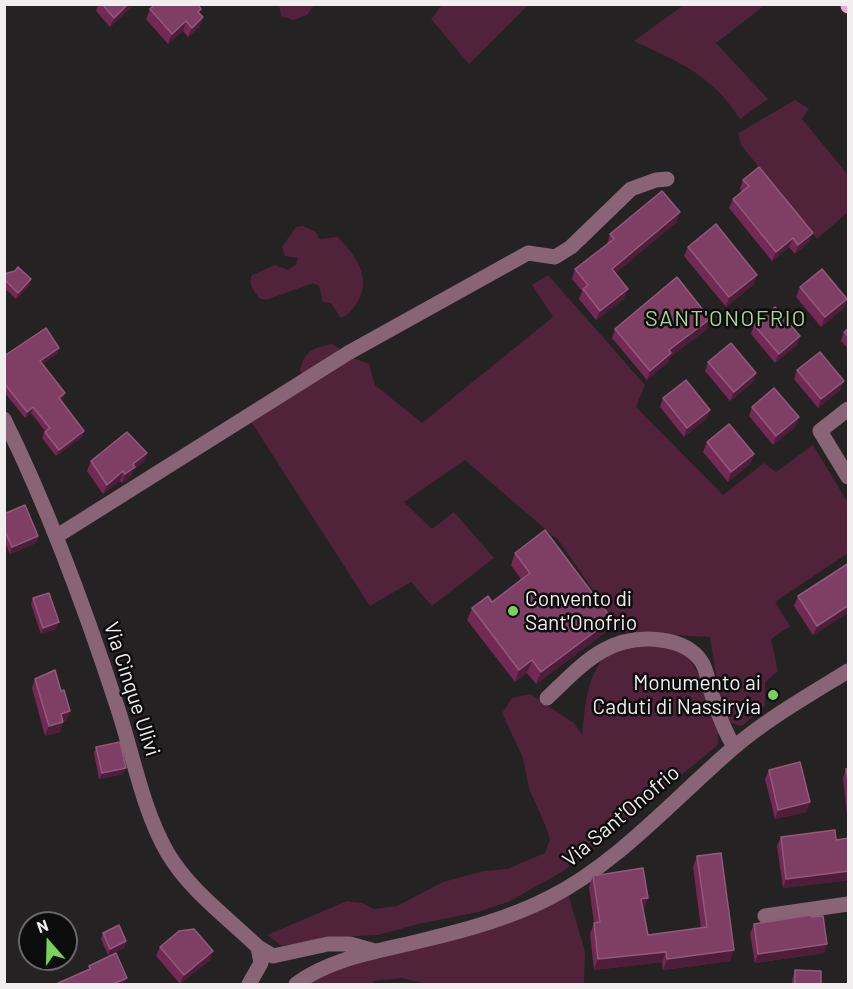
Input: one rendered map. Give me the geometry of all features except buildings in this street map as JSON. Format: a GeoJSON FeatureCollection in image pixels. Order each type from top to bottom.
{"type":"FeatureCollection","features":[{"type":"Feature","properties":{"kind":"street"},"geometry":{"type":"LineString","coordinates":[[57,536],[348,353],[528,253],[555,257],[571,247],[630,189],[656,180],[667,179]]}},
{"type":"Feature","properties":{"kind":"street"},"geometry":{"type":"LineString","coordinates":[[849,409],[820,431],[849,477]]}},
{"type":"Feature","properties":{"kind":"street","name":"Via Cinque Ulivi"},"geometry":{"type":"LineString","coordinates":[[4,419],[57,536],[118,707],[151,814],[166,851],[185,877],[258,946]]}},
{"type":"Feature","properties":{"kind":"street"},"geometry":{"type":"LineString","coordinates":[[547,698],[588,660],[608,646],[626,640],[672,642],[689,649],[702,662],[718,713],[734,747]]}},
{"type":"Feature","properties":{"kind":"street","name":"Via Sant'Onofrio"},"geometry":{"type":"LineString","coordinates":[[296,984],[333,965],[459,931],[549,898],[600,866],[734,747],[783,712],[849,671]]}},
{"type":"Feature","properties":{"kind":"street"},"geometry":{"type":"LineString","coordinates":[[765,916],[849,904]]}},
{"type":"Feature","properties":{"kind":"street"},"geometry":{"type":"LineString","coordinates":[[258,946],[273,956],[328,944],[350,944],[378,951]]}},
{"type":"Feature","properties":{"kind":"street"},"geometry":{"type":"LineString","coordinates":[[249,984],[261,963],[258,946]]}},
{"type":"Feature","properties":{"kind":"shaded area"},"geometry":{"type":"Polygon","coordinates":[[[279,4],[314,5],[307,15],[293,20],[281,16],[279,4]]]}},
{"type":"Feature","properties":{"kind":"shaded area"},"geometry":{"type":"Polygon","coordinates":[[[685,4],[765,5],[716,43],[768,99],[740,119],[717,90],[693,71],[634,41],[685,4]]]}},
{"type":"Feature","properties":{"kind":"shaded area"},"geometry":{"type":"Polygon","coordinates":[[[442,5],[528,5],[469,64],[431,19],[442,5]]]}},
{"type":"Feature","properties":{"kind":"shaded area"},"geometry":{"type":"Polygon","coordinates":[[[795,100],[809,109],[802,119],[848,175],[848,212],[817,239],[741,145],[738,133],[795,100]]]}},
{"type":"Feature","properties":{"kind":"shaded area"},"geometry":{"type":"Polygon","coordinates":[[[303,226],[316,232],[319,239],[338,237],[360,267],[362,292],[353,309],[341,318],[331,303],[323,302],[319,286],[313,283],[266,300],[259,298],[252,287],[252,275],[275,265],[288,270],[296,265],[298,258],[285,256],[282,247],[296,227],[303,226]]]}},
{"type":"Feature","properties":{"kind":"shaded area"},"geometry":{"type":"Polygon","coordinates":[[[548,275],[645,385],[636,407],[723,495],[764,463],[776,472],[813,445],[848,503],[848,553],[775,602],[790,626],[771,639],[778,671],[765,682],[765,706],[742,726],[731,723],[717,697],[719,693],[710,637],[622,632],[559,541],[465,460],[404,502],[432,529],[454,512],[494,558],[432,606],[411,582],[370,606],[250,420],[310,382],[300,371],[307,354],[320,347],[333,344],[350,357],[369,364],[375,385],[422,423],[553,317],[532,285],[548,275]]]}},
{"type":"Feature","properties":{"kind":"shaded area"},"geometry":{"type":"Polygon","coordinates":[[[645,638],[680,645],[695,668],[713,705],[718,745],[562,872],[508,902],[478,912],[378,935],[337,937],[282,946],[267,935],[347,901],[362,903],[374,909],[397,906],[443,882],[484,871],[507,869],[545,853],[550,840],[529,788],[523,758],[502,713],[512,698],[530,694],[574,723],[582,735],[589,688],[598,666],[614,650],[645,638]]]}},
{"type":"Feature","properties":{"kind":"shaded area"},"geometry":{"type":"Polygon","coordinates":[[[568,894],[585,951],[584,984],[427,984],[402,978],[373,981],[372,984],[306,984],[317,977],[568,894]]]}},
{"type":"Feature","properties":{"kind":"place","name":"Convento di Sant'Onofrio"},"geometry":{"type":"Point","coordinates":[513,611]}},
{"type":"Feature","properties":{"kind":"place","name":"Monumento ai Caduti di Nassiryia"},"geometry":{"type":"Point","coordinates":[773,695]}},
{"type":"Feature","properties":{"kind":"district","name":"SANT'ONOFRIO"},"geometry":{"type":"Point","coordinates":[726,319]}}]}
